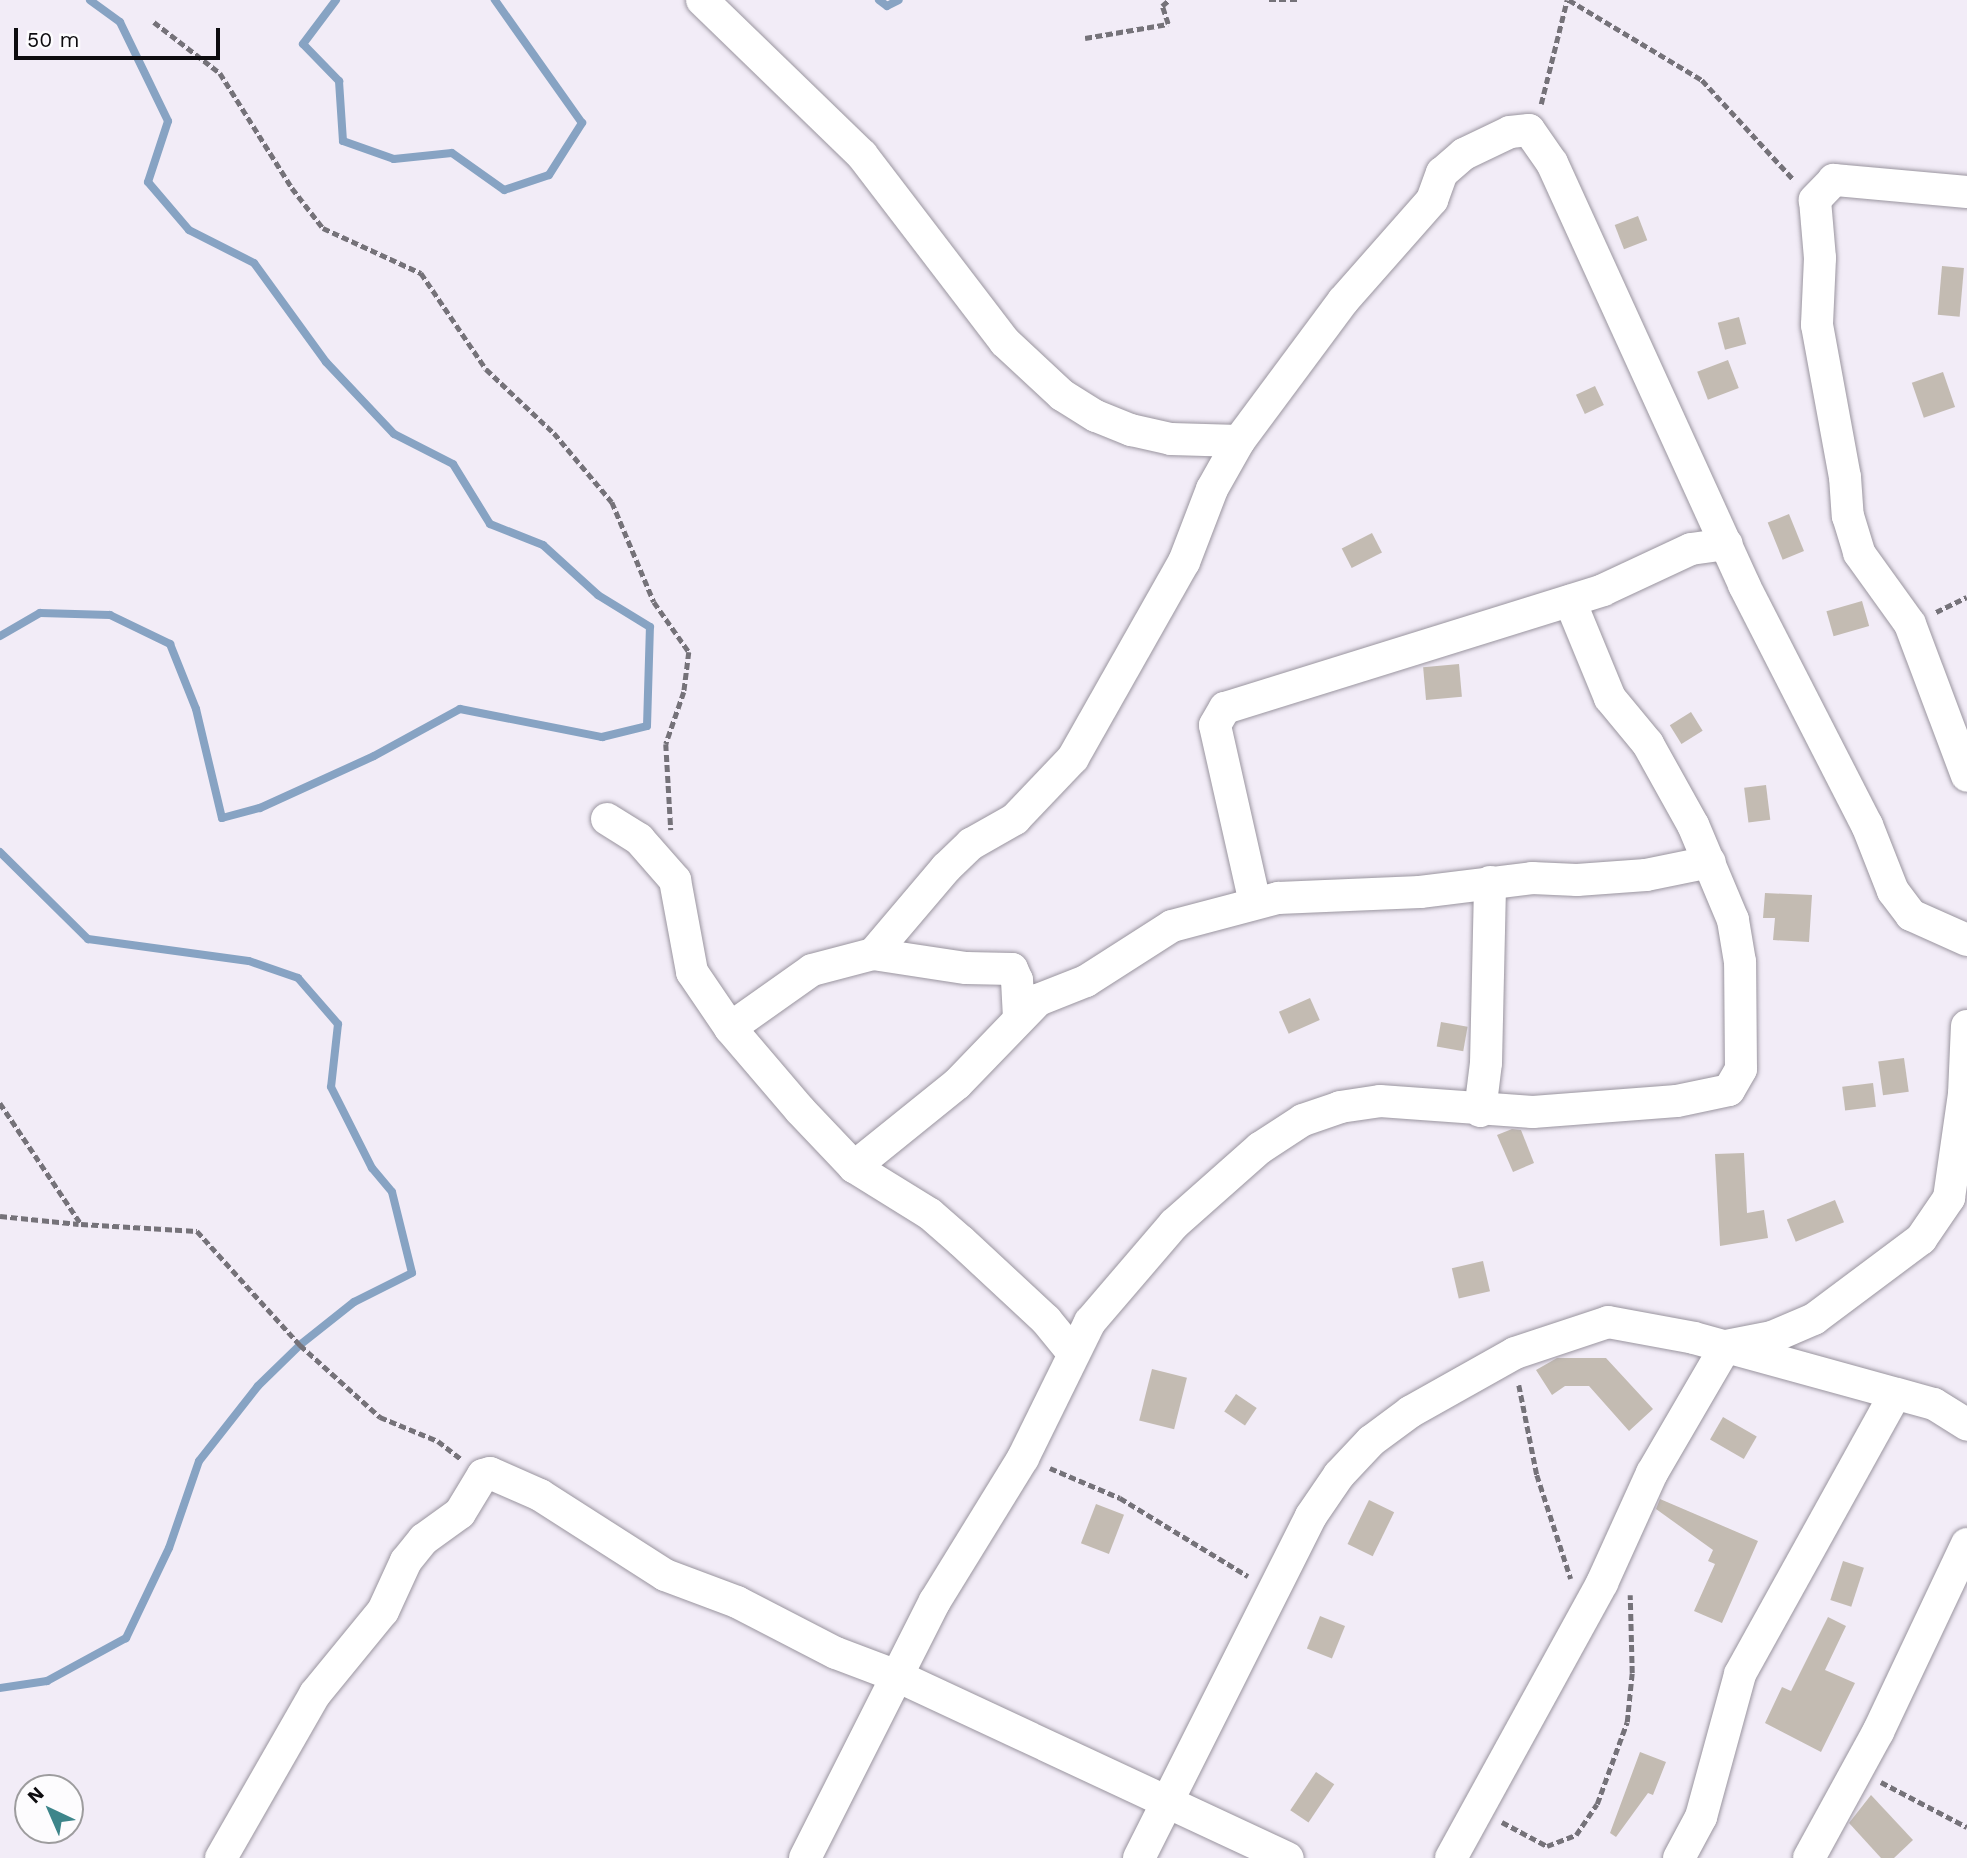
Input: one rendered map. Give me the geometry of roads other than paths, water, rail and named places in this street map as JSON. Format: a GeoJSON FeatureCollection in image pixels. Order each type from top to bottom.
{"type":"FeatureCollection","features":[{"type":"Feature","properties":{"kind":"street"},"geometry":{"type":"LineString","coordinates":[[702,0],[862,155],[996,332],[1062,395],[1096,416],[1131,430],[1171,439],[1239,441]]}},
{"type":"Feature","properties":{"kind":"street"},"geometry":{"type":"LineString","coordinates":[[873,954],[907,909],[954,860],[971,844],[1016,819],[1073,758],[1184,562],[1212,489],[1239,441],[1343,301],[1432,200],[1442,173],[1475,149],[1510,132],[1529,130],[1552,163],[1727,544],[1867,825],[1893,891],[1911,915],[1967,940]]}},
{"type":"Feature","properties":{"kind":"street"},"geometry":{"type":"LineString","coordinates":[[1967,192],[1834,180],[1815,200],[1820,258],[1817,325],[1845,477],[1848,516],[1859,553],[1910,624],[1967,776]]}},
{"type":"Feature","properties":{"kind":"street"},"geometry":{"type":"LineString","coordinates":[[1255,903],[1215,725],[1225,708],[1570,601],[1690,549],[1727,544]]}},
{"type":"Feature","properties":{"kind":"street"},"geometry":{"type":"LineString","coordinates":[[805,1858],[935,1601],[1023,1458],[1073,1353],[1117,1287],[1174,1224],[1260,1148],[1303,1120],[1340,1107],[1380,1101],[1480,1111],[1533,1112],[1677,1101],[1729,1090],[1741,1069],[1740,962],[1733,920],[1710,862],[1648,744],[1610,698],[1570,601]]}},
{"type":"Feature","properties":{"kind":"street"},"geometry":{"type":"LineString","coordinates":[[607,819],[639,839],[675,880],[692,972],[730,1028],[854,1167],[930,1214],[1046,1320],[1073,1353]]}},
{"type":"Feature","properties":{"kind":"street"},"geometry":{"type":"LineString","coordinates":[[854,1167],[957,1084],[1038,1000],[1086,981],[1172,926],[1278,898],[1420,892],[1490,882],[1646,874],[1710,862]]}},
{"type":"Feature","properties":{"kind":"street"},"geometry":{"type":"LineString","coordinates":[[1480,1111],[1486,1063],[1490,882]]}},
{"type":"Feature","properties":{"kind":"street"},"geometry":{"type":"LineString","coordinates":[[730,1028],[813,970],[873,954],[966,968],[1012,969],[1017,980],[1019,1017]]}},
{"type":"Feature","properties":{"kind":"street"},"geometry":{"type":"LineString","coordinates":[[1451,1858],[1583,1615],[1652,1473],[1726,1346],[1772,1337],[1825,1311],[1921,1240],[1958,1198],[1967,1026]]}},
{"type":"Feature","properties":{"kind":"street"},"geometry":{"type":"LineString","coordinates":[[1139,1858],[1169,1804],[1311,1516],[1371,1441],[1410,1412],[1515,1353],[1608,1322],[1726,1346],[1934,1404],[1967,1425]]}},
{"type":"Feature","properties":{"kind":"street"},"geometry":{"type":"LineString","coordinates":[[1679,1858],[1701,1817],[1740,1674],[1895,1394]]}},
{"type":"Feature","properties":{"kind":"street"},"geometry":{"type":"LineString","coordinates":[[221,1858],[315,1694],[383,1611],[406,1560],[424,1539],[460,1513],[483,1475],[490,1473],[540,1495],[666,1575],[897,1676],[1289,1858]]}},
{"type":"Feature","properties":{"kind":"street"},"geometry":{"type":"LineString","coordinates":[[1809,1858],[1858,1770],[1967,1544]]}},
{"type":"Feature","properties":{"kind":"waterway"},"geometry":{"type":"LineString","coordinates":[[0,636],[40,613],[110,615],[170,644],[196,709],[222,818],[260,808],[374,756],[460,709],[602,737],[647,726],[650,627],[598,595],[543,545],[490,524],[453,464],[394,434],[326,362],[254,263],[189,230],[148,182],[168,121],[120,22],[90,0]]}},
{"type":"Feature","properties":{"kind":"waterway"},"geometry":{"type":"LineString","coordinates":[[336,0],[303,44],[339,81],[343,141],[394,159],[452,153],[504,190],[549,175],[582,123],[495,0]]}},
{"type":"Feature","properties":{"kind":"waterway"},"geometry":{"type":"LineString","coordinates":[[879,0],[887,6],[899,0]]}},
{"type":"Feature","properties":{"kind":"waterway"},"geometry":{"type":"LineString","coordinates":[[0,852],[88,939],[249,961],[298,978],[338,1024],[331,1087],[372,1168],[392,1192],[412,1273],[354,1302],[300,1345],[258,1386],[199,1461],[169,1548],[126,1638],[47,1681],[0,1688]]}}]}
